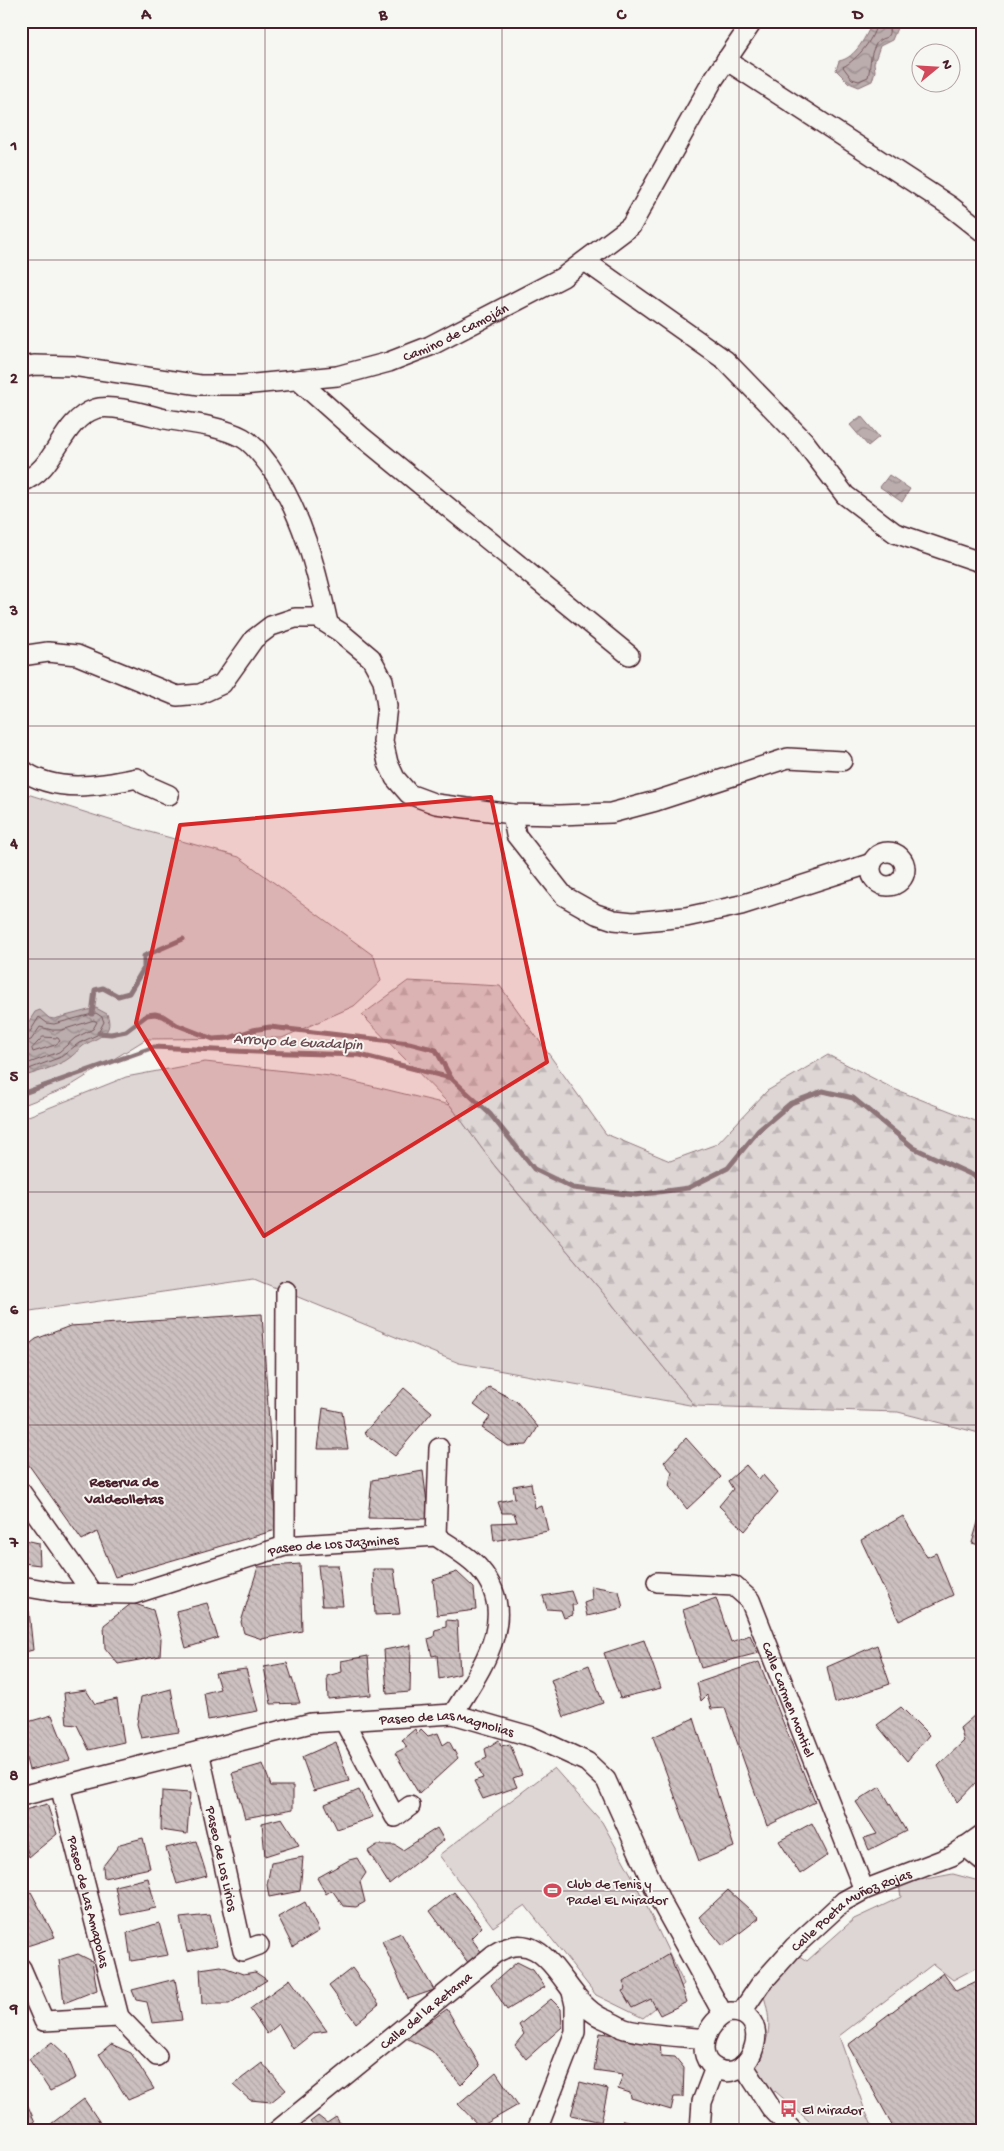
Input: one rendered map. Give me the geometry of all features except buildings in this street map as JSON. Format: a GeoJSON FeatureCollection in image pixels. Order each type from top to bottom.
{"type":"FeatureCollection","features":[{"type":"Feature","properties":{"kind":"street","name":"Camino de Camoján"},"geometry":{"type":"LineString","coordinates":[[21,368],[34,365],[73,366],[200,385],[242,385],[337,376],[389,362],[430,346],[563,277],[632,226],[726,60],[753,21]]}},
{"type":"Feature","properties":{"kind":"street"},"geometry":{"type":"LineString","coordinates":[[726,60],[950,206],[983,232]]}},
{"type":"Feature","properties":{"kind":"street"},"geometry":{"type":"LineString","coordinates":[[585,261],[725,360],[804,440],[845,495],[895,533],[983,563]]}},
{"type":"Feature","properties":{"kind":"street"},"geometry":{"type":"LineString","coordinates":[[298,380],[360,436],[629,655]]}},
{"type":"Feature","properties":{"kind":"street"},"geometry":{"type":"LineString","coordinates":[[21,482],[36,476],[55,454],[66,432],[82,416],[96,408],[112,408],[206,427],[242,438],[252,444],[285,488],[303,531],[317,574],[328,623]]}},
{"type":"Feature","properties":{"kind":"street"},"geometry":{"type":"LineString","coordinates":[[21,656],[48,652],[77,655],[176,696],[200,694],[222,684],[254,639],[271,626],[295,618],[318,618],[328,623],[371,658],[383,680],[387,706],[383,741],[388,763],[395,778],[409,794],[436,804],[512,814],[611,813],[666,798],[788,758],[842,761]]}},
{"type":"Feature","properties":{"kind":"street"},"geometry":{"type":"LineString","coordinates":[[21,769],[46,782],[67,785],[106,784],[137,778],[144,784],[169,795]]}},
{"type":"Feature","properties":{"kind":"street"},"geometry":{"type":"LineString","coordinates":[[512,814],[516,835],[564,896],[596,914],[614,920],[633,922],[686,917],[741,905],[872,863]]}},
{"type":"Feature","properties":{"kind":"street"},"geometry":{"type":"LineString","coordinates":[[284,1546],[286,1291]]}},
{"type":"Feature","properties":{"kind":"street"},"geometry":{"type":"LineString","coordinates":[[439,1448],[436,1536],[479,1568],[496,1596],[497,1624],[488,1657],[453,1714]]}},
{"type":"Feature","properties":{"kind":"street"},"geometry":{"type":"LineString","coordinates":[[21,1492],[93,1594]]}},
{"type":"Feature","properties":{"kind":"street","name":"Paseo de Los Jazmines"},"geometry":{"type":"LineString","coordinates":[[21,1586],[62,1593],[134,1594],[284,1546],[436,1536]]}},
{"type":"Feature","properties":{"kind":"street","name":"Calle Carmen Montiel"},"geometry":{"type":"LineString","coordinates":[[657,1582],[734,1586],[750,1600],[864,1890]]}},
{"type":"Feature","properties":{"kind":"street","name":"Paseo de Las Magnolias"},"geometry":{"type":"LineString","coordinates":[[21,1796],[311,1723],[453,1714],[533,1737],[588,1762],[606,1780],[661,1902],[732,2013]]}},
{"type":"Feature","properties":{"kind":"street"},"geometry":{"type":"LineString","coordinates":[[344,1721],[395,1817],[410,1806]]}},
{"type":"Feature","properties":{"kind":"street","name":"Paseo de Los Lirios"},"geometry":{"type":"LineString","coordinates":[[199,1751],[243,1950],[259,1946]]}},
{"type":"Feature","properties":{"kind":"street","name":"Paseo de Las Amapolas"},"geometry":{"type":"LineString","coordinates":[[60,1786],[119,2017]]}},
{"type":"Feature","properties":{"kind":"street","name":"Calle Poeta Muñoz Rojas"},"geometry":{"type":"LineString","coordinates":[[732,2013],[794,1947],[844,1901],[864,1890],[952,1856],[983,1834]]}},
{"type":"Feature","properties":{"kind":"street"},"geometry":{"type":"LineString","coordinates":[[966,1846],[983,1860]]}},
{"type":"Feature","properties":{"kind":"street","name":"Calle del la Retama"},"geometry":{"type":"LineString","coordinates":[[278,2130],[494,1954],[504,1948],[526,1945],[542,1953],[572,1992],[600,2018],[618,2024],[622,2028]]}},
{"type":"Feature","properties":{"kind":"street"},"geometry":{"type":"LineString","coordinates":[[21,1968],[44,2021],[119,2017],[157,2056]]}},
{"type":"Feature","properties":{"kind":"street"},"geometry":{"type":"LineString","coordinates":[[537,2130],[575,2032],[575,2005],[572,1992]]}},
{"type":"Feature","properties":{"kind":"street"},"geometry":{"type":"LineString","coordinates":[[732,2013],[753,2025],[756,2040],[752,2054],[743,2065],[726,2071],[715,2068],[706,2054],[705,2038],[711,2024],[732,2013]]}},
{"type":"Feature","properties":{"kind":"street"},"geometry":{"type":"LineString","coordinates":[[575,2032],[593,2028],[617,2031],[622,2028],[705,2038]]}},
{"type":"Feature","properties":{"kind":"street"},"geometry":{"type":"LineString","coordinates":[[743,2065],[771,2108],[792,2130]]}},
{"type":"Feature","properties":{"kind":"street"},"geometry":{"type":"LineString","coordinates":[[700,2130],[702,2102],[715,2068]]}},
{"type":"Feature","properties":{"kind":"highlighted area"},"geometry":{"type":"Polygon","coordinates":[[[491,797],[547,1062],[264,1236],[136,1023],[180,825],[491,797]]]}},
{"type":"Feature","properties":{"kind":"green space"},"geometry":{"type":"Polygon","coordinates":[[[21,792],[135,828],[239,857],[374,956],[381,981],[354,1006],[282,1038],[146,1039],[67,1088],[21,1106],[21,792]]]}},
{"type":"Feature","properties":{"kind":"green space"},"geometry":{"type":"Polygon","coordinates":[[[408,981],[500,986],[606,1134],[670,1161],[717,1144],[767,1091],[828,1055],[894,1089],[983,1124],[983,1434],[898,1412],[695,1406],[599,1288],[494,1165],[450,1105],[362,1015],[408,981]]]}},
{"type":"Feature","properties":{"kind":"green space"},"geometry":{"type":"Polygon","coordinates":[[[205,1062],[330,1076],[450,1105],[497,1169],[599,1288],[695,1406],[459,1363],[254,1279],[30,1311],[21,1316],[21,1119],[126,1077],[205,1062]]]}},
{"type":"Feature","properties":{"kind":"green space","name":"Club de Tenis y Padel EL Mirador"},"geometry":{"type":"Polygon","coordinates":[[[554,1768],[602,1822],[633,1878],[684,1984],[643,2018],[596,1995],[525,1905],[493,1927],[439,1855],[554,1768]]]}},
{"type":"Feature","properties":{"kind":"green space"},"geometry":{"type":"Polygon","coordinates":[[[953,1874],[979,1881],[983,1887],[983,1964],[953,1980],[933,1964],[839,2036],[864,2108],[874,2130],[819,2130],[775,2091],[769,2099],[753,2064],[764,2047],[767,2038],[769,2022],[763,1993],[796,1954],[807,1961],[854,1919],[901,1897],[899,1884],[953,1874]]]}},
{"type":"Feature","properties":{"kind":"water"},"geometry":{"type":"Polygon","coordinates":[[[873,21],[893,21],[897,28],[892,40],[880,46],[874,63],[875,71],[872,81],[859,87],[849,83],[836,70],[839,61],[850,56],[860,46],[873,21]]]}},
{"type":"Feature","properties":{"kind":"water"},"geometry":{"type":"Polygon","coordinates":[[[861,416],[879,437],[868,446],[850,425],[861,416]]]}},
{"type":"Feature","properties":{"kind":"water"},"geometry":{"type":"Polygon","coordinates":[[[889,475],[910,489],[902,502],[880,487],[889,475]]]}},
{"type":"Feature","properties":{"kind":"water"},"geometry":{"type":"Polygon","coordinates":[[[96,1008],[107,1014],[109,1021],[103,1035],[83,1046],[65,1061],[21,1077],[21,1034],[35,1012],[40,1010],[49,1018],[54,1019],[96,1008]]]}},
{"type":"Feature","properties":{"kind":"waterway"},"geometry":{"type":"LineString","coordinates":[[92,1014],[95,990],[103,988],[118,996],[129,993],[144,968],[144,956],[183,939]]}},
{"type":"Feature","properties":{"kind":"waterway"},"geometry":{"type":"LineString","coordinates":[[99,1033],[111,1034],[126,1031],[147,1015],[155,1014],[213,1039],[229,1038],[253,1030],[270,1027],[409,1043],[436,1050],[451,1078]]}},
{"type":"Feature","properties":{"kind":"waterway","name":"Arroyo de Guadalpin"},"geometry":{"type":"LineString","coordinates":[[21,1094],[154,1047],[360,1055],[451,1078],[490,1114],[534,1169],[573,1188],[636,1195],[688,1188],[728,1168],[758,1131],[791,1103],[823,1091],[853,1098],[914,1148],[983,1180]]}},
{"type":"Feature","properties":{"kind":"place","name":"Club de Tenis y Padel EL Mirador"},"geometry":{"type":"Point","coordinates":[553,1891]}},
{"type":"Feature","properties":{"kind":"place","name":"El Mirador"},"geometry":{"type":"Point","coordinates":[788,2109]}},
{"type":"Feature","properties":{"kind":"district","name":"Reserva de Valdeolletas"},"geometry":{"type":"Point","coordinates":[124,1490]}}]}
